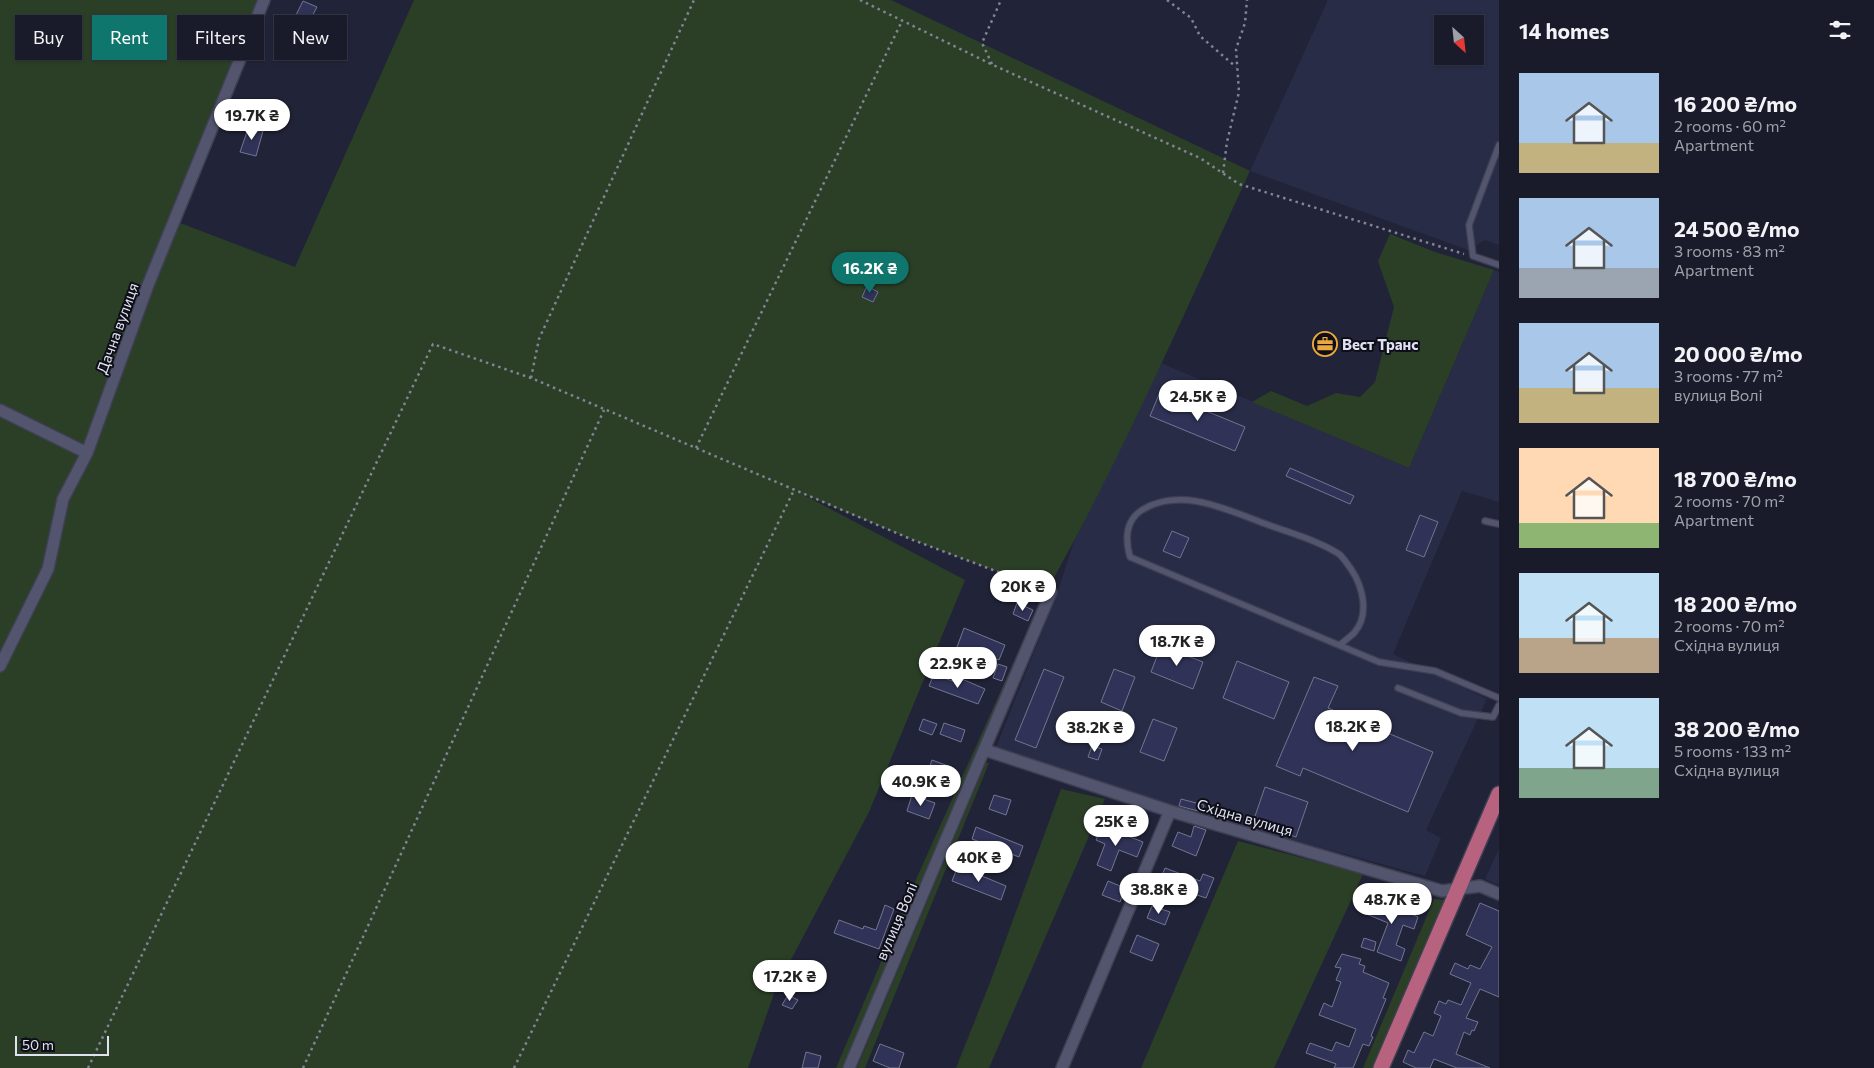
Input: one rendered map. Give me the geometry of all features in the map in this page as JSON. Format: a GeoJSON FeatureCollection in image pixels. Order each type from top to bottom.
{"type":"FeatureCollection","features":[{"type":"Feature","properties":{"kind":"main road"},"geometry":{"type":"LineString","coordinates":[[1381,1068],[1499,794]]}},
{"type":"Feature","properties":{"kind":"street","name":"Дачна вулиця"},"geometry":{"type":"LineString","coordinates":[[0,666],[48,569],[63,499],[87,453],[148,285],[264,0]]}},
{"type":"Feature","properties":{"kind":"street"},"geometry":{"type":"LineString","coordinates":[[0,410],[87,453]]}},
{"type":"Feature","properties":{"kind":"street","name":"вулиця Волі"},"geometry":{"type":"LineString","coordinates":[[849,1068],[1052,592]]}},
{"type":"Feature","properties":{"kind":"street","name":"Східна вулиця"},"geometry":{"type":"LineString","coordinates":[[985,750],[1170,810],[1442,891],[1458,887],[1480,886],[1499,894]]}},
{"type":"Feature","properties":{"kind":"street"},"geometry":{"type":"LineString","coordinates":[[1062,1068],[1170,810]]}},
{"type":"Feature","properties":{"kind":"lane"},"geometry":{"type":"LineString","coordinates":[[1499,145],[1469,225],[1473,256],[1499,266]]}},
{"type":"Feature","properties":{"kind":"lane"},"geometry":{"type":"LineString","coordinates":[[1340,645],[1355,632],[1364,613],[1362,593],[1355,575],[1342,556],[1320,543],[1210,504],[1183,499],[1155,502],[1137,514],[1127,527],[1127,546],[1130,557],[1379,662],[1435,671],[1499,698]]}},
{"type":"Feature","properties":{"kind":"lane"},"geometry":{"type":"LineString","coordinates":[[1485,521],[1499,524]]}},
{"type":"Feature","properties":{"kind":"lane"},"geometry":{"type":"LineString","coordinates":[[1398,688],[1461,713],[1494,717],[1499,705]]}},
{"type":"Feature","properties":{"kind":"path"},"geometry":{"type":"LineString","coordinates":[[531,378],[539,339],[694,0]]}},
{"type":"Feature","properties":{"kind":"path"},"geometry":{"type":"LineString","coordinates":[[860,0],[993,66],[1200,158],[1239,184],[1473,256]]}},
{"type":"Feature","properties":{"kind":"path"},"geometry":{"type":"LineString","coordinates":[[993,66],[982,43],[1001,0]]}},
{"type":"Feature","properties":{"kind":"path"},"geometry":{"type":"LineString","coordinates":[[1167,0],[1191,18],[1200,36],[1236,67]]}},
{"type":"Feature","properties":{"kind":"path"},"geometry":{"type":"LineString","coordinates":[[1223,173],[1227,142],[1239,92],[1236,49],[1244,22],[1247,0]]}},
{"type":"Feature","properties":{"kind":"path"},"geometry":{"type":"LineString","coordinates":[[696,448],[902,21]]}},
{"type":"Feature","properties":{"kind":"path"},"geometry":{"type":"LineString","coordinates":[[88,1068],[433,344],[531,378],[913,540],[1052,592]]}},
{"type":"Feature","properties":{"kind":"path"},"geometry":{"type":"LineString","coordinates":[[303,1068],[604,410]]}},
{"type":"Feature","properties":{"kind":"path"},"geometry":{"type":"LineString","coordinates":[[514,1068],[794,490]]}},
{"type":"Feature","properties":{"kind":"shaded area"},"geometry":{"type":"Polygon","coordinates":[[[1328,0],[1499,0],[1499,245],[1485,240],[1468,250],[1250,171],[1328,0]]]}},
{"type":"Feature","properties":{"kind":"shaded area"},"geometry":{"type":"Polygon","coordinates":[[[1494,270],[1499,272],[1499,502],[1462,491],[1393,654],[1487,699],[1426,830],[1441,838],[1425,876],[1184,810],[995,750],[1057,594],[1074,541],[1161,363],[1409,468],[1494,270]]]}},
{"type":"Feature","properties":{"kind":"shaded area"},"geometry":{"type":"Polygon","coordinates":[[[1499,849],[1499,885],[1485,879],[1499,849]]]}},
{"type":"Feature","properties":{"kind":"green space"},"geometry":{"type":"Polygon","coordinates":[[[0,0],[264,0],[258,15],[177,15],[177,60],[240,60],[175,221],[295,267],[414,0],[891,0],[1250,171],[1102,487],[1047,590],[913,540],[802,494],[965,580],[869,812],[776,988],[748,1068],[0,1068],[0,0]]]}},
{"type":"Feature","properties":{"kind":"green space"},"geometry":{"type":"Polygon","coordinates":[[[1390,234],[1435,252],[1494,270],[1409,468],[1252,402],[1271,391],[1307,406],[1336,393],[1360,397],[1375,382],[1394,307],[1378,261],[1390,234]]]}},
{"type":"Feature","properties":{"kind":"green space"},"geometry":{"type":"Polygon","coordinates":[[[1038,608],[1040,610],[845,1068],[836,1068],[918,875],[1038,608]]]}},
{"type":"Feature","properties":{"kind":"green space"},"geometry":{"type":"Polygon","coordinates":[[[986,763],[989,763],[865,1068],[857,1068],[986,763]]]}},
{"type":"Feature","properties":{"kind":"green space"},"geometry":{"type":"Polygon","coordinates":[[[1061,789],[1105,799],[989,1068],[956,1068],[991,980],[1061,789]]]}},
{"type":"Feature","properties":{"kind":"green space"},"geometry":{"type":"Polygon","coordinates":[[[1238,841],[1363,874],[1274,1068],[1141,1068],[1238,841]]]}},
{"type":"Feature","properties":{"kind":"green space"},"geometry":{"type":"Polygon","coordinates":[[[1434,899],[1446,900],[1374,1068],[1363,1068],[1434,899]]]}},
{"type":"Feature","properties":{"kind":"building"},"geometry":{"type":"Polygon","coordinates":[[[303,1],[317,7],[313,15],[296,15],[303,1]]]}},
{"type":"Feature","properties":{"kind":"building"},"geometry":{"type":"Polygon","coordinates":[[[249,126],[263,131],[256,156],[240,152],[249,126]]]}},
{"type":"Feature","properties":{"kind":"building"},"geometry":{"type":"Polygon","coordinates":[[[867,286],[878,292],[873,302],[862,297],[867,286]]]}},
{"type":"Feature","properties":{"kind":"building"},"geometry":{"type":"Polygon","coordinates":[[[1160,392],[1245,427],[1235,451],[1150,416],[1160,392]]]}},
{"type":"Feature","properties":{"kind":"building"},"geometry":{"type":"Polygon","coordinates":[[[1290,468],[1354,496],[1350,504],[1286,476],[1290,468]]]}},
{"type":"Feature","properties":{"kind":"building"},"geometry":{"type":"Polygon","coordinates":[[[1420,515],[1438,522],[1424,557],[1406,550],[1420,515]]]}},
{"type":"Feature","properties":{"kind":"building"},"geometry":{"type":"Polygon","coordinates":[[[1172,531],[1189,538],[1180,558],[1163,551],[1172,531]]]}},
{"type":"Feature","properties":{"kind":"building"},"geometry":{"type":"Polygon","coordinates":[[[1017,603],[1033,610],[1028,621],[1013,614],[1017,603]]]}},
{"type":"Feature","properties":{"kind":"building"},"geometry":{"type":"Polygon","coordinates":[[[964,628],[1005,645],[999,660],[957,647],[964,628]]]}},
{"type":"Feature","properties":{"kind":"building"},"geometry":{"type":"Polygon","coordinates":[[[1161,646],[1203,662],[1193,689],[1151,672],[1161,646]]]}},
{"type":"Feature","properties":{"kind":"building"},"geometry":{"type":"Polygon","coordinates":[[[1237,661],[1289,682],[1274,719],[1223,698],[1237,661]]]}},
{"type":"Feature","properties":{"kind":"building"},"geometry":{"type":"Polygon","coordinates":[[[998,664],[1007,667],[1002,681],[993,678],[998,664]]]}},
{"type":"Feature","properties":{"kind":"building"},"geometry":{"type":"Polygon","coordinates":[[[1044,669],[1064,677],[1036,748],[1015,740],[1044,669]]]}},
{"type":"Feature","properties":{"kind":"building"},"geometry":{"type":"Polygon","coordinates":[[[1114,669],[1135,677],[1122,711],[1101,702],[1114,669]]]}},
{"type":"Feature","properties":{"kind":"building"},"geometry":{"type":"Polygon","coordinates":[[[934,674],[960,684],[962,679],[985,689],[978,704],[929,686],[934,674]]]}},
{"type":"Feature","properties":{"kind":"building"},"geometry":{"type":"Polygon","coordinates":[[[1314,677],[1338,686],[1328,708],[1433,752],[1408,812],[1303,768],[1300,776],[1276,766],[1314,677]]]}},
{"type":"Feature","properties":{"kind":"building"},"geometry":{"type":"Polygon","coordinates":[[[923,719],[937,724],[932,735],[919,730],[923,719]]]}},
{"type":"Feature","properties":{"kind":"building"},"geometry":{"type":"Polygon","coordinates":[[[1153,719],[1177,728],[1164,761],[1140,752],[1153,719]]]}},
{"type":"Feature","properties":{"kind":"building"},"geometry":{"type":"Polygon","coordinates":[[[944,723],[965,730],[961,742],[940,734],[944,723]]]}},
{"type":"Feature","properties":{"kind":"building"},"geometry":{"type":"Polygon","coordinates":[[[1092,746],[1102,749],[1098,760],[1088,757],[1092,746]]]}},
{"type":"Feature","properties":{"kind":"building"},"geometry":{"type":"Polygon","coordinates":[[[932,760],[951,767],[946,781],[927,774],[932,760]]]}},
{"type":"Feature","properties":{"kind":"building"},"geometry":{"type":"Polygon","coordinates":[[[1265,787],[1308,802],[1296,837],[1253,822],[1265,787]]]}},
{"type":"Feature","properties":{"kind":"building"},"geometry":{"type":"Polygon","coordinates":[[[912,795],[935,803],[929,819],[907,811],[912,795]]]}},
{"type":"Feature","properties":{"kind":"building"},"geometry":{"type":"Polygon","coordinates":[[[994,795],[1011,800],[1006,815],[989,809],[994,795]]]}},
{"type":"Feature","properties":{"kind":"building"},"geometry":{"type":"Polygon","coordinates":[[[1181,799],[1204,805],[1202,812],[1179,806],[1181,799]]]}},
{"type":"Feature","properties":{"kind":"building"},"geometry":{"type":"Polygon","coordinates":[[[1102,826],[1143,842],[1137,857],[1119,850],[1111,871],[1097,865],[1105,844],[1096,840],[1102,826]]]}},
{"type":"Feature","properties":{"kind":"building"},"geometry":{"type":"Polygon","coordinates":[[[1194,826],[1206,830],[1196,856],[1172,846],[1178,832],[1191,837],[1194,826]]]}},
{"type":"Feature","properties":{"kind":"building"},"geometry":{"type":"Polygon","coordinates":[[[976,827],[1023,846],[1019,857],[972,839],[976,827]]]}},
{"type":"Feature","properties":{"kind":"building"},"geometry":{"type":"Polygon","coordinates":[[[958,866],[1006,886],[1001,900],[952,881],[958,866]]]}},
{"type":"Feature","properties":{"kind":"building"},"geometry":{"type":"Polygon","coordinates":[[[1165,868],[1200,881],[1203,874],[1214,878],[1206,898],[1159,882],[1165,868]]]}},
{"type":"Feature","properties":{"kind":"building"},"geometry":{"type":"Polygon","coordinates":[[[1108,881],[1125,888],[1120,902],[1102,895],[1108,881]]]}},
{"type":"Feature","properties":{"kind":"building"},"geometry":{"type":"Polygon","coordinates":[[[1387,894],[1399,897],[1397,904],[1410,910],[1409,913],[1418,917],[1414,929],[1403,925],[1396,945],[1405,949],[1401,961],[1377,952],[1388,923],[1364,913],[1367,903],[1382,909],[1387,894]]]}},
{"type":"Feature","properties":{"kind":"building"},"geometry":{"type":"Polygon","coordinates":[[[1480,903],[1499,911],[1499,997],[1480,989],[1466,1018],[1478,1022],[1470,1035],[1464,1032],[1456,1054],[1490,1068],[1457,1068],[1434,1059],[1430,1068],[1416,1068],[1403,1062],[1408,1050],[1414,1053],[1424,1032],[1433,1036],[1441,1016],[1434,1013],[1439,1001],[1446,1004],[1448,1000],[1461,1005],[1471,983],[1450,974],[1455,963],[1468,969],[1470,965],[1480,969],[1492,947],[1466,935],[1480,903]]]}},
{"type":"Feature","properties":{"kind":"building"},"geometry":{"type":"Polygon","coordinates":[[[885,905],[894,909],[879,949],[834,933],[839,920],[863,929],[864,926],[876,930],[885,905]]]}},
{"type":"Feature","properties":{"kind":"building"},"geometry":{"type":"Polygon","coordinates":[[[1152,906],[1170,912],[1165,925],[1147,918],[1152,906]]]}},
{"type":"Feature","properties":{"kind":"building"},"geometry":{"type":"Polygon","coordinates":[[[1137,935],[1159,944],[1152,961],[1130,952],[1137,935]]]}},
{"type":"Feature","properties":{"kind":"building"},"geometry":{"type":"Polygon","coordinates":[[[1364,938],[1376,942],[1374,951],[1361,947],[1364,938]]]}},
{"type":"Feature","properties":{"kind":"building"},"geometry":{"type":"Polygon","coordinates":[[[1342,954],[1361,959],[1359,964],[1365,966],[1363,972],[1389,983],[1383,998],[1386,999],[1371,1036],[1373,1037],[1369,1046],[1363,1044],[1353,1068],[1334,1068],[1336,1064],[1306,1053],[1310,1043],[1332,1051],[1336,1042],[1349,1047],[1356,1029],[1319,1015],[1324,1003],[1332,1007],[1341,982],[1336,980],[1341,968],[1335,967],[1342,954]]]}},
{"type":"Feature","properties":{"kind":"building"},"geometry":{"type":"Polygon","coordinates":[[[788,995],[798,1000],[792,1009],[782,1005],[788,995]]]}},
{"type":"Feature","properties":{"kind":"building"},"geometry":{"type":"Polygon","coordinates":[[[880,1044],[904,1053],[899,1068],[890,1068],[873,1061],[880,1044]]]}},
{"type":"Feature","properties":{"kind":"building"},"geometry":{"type":"Polygon","coordinates":[[[806,1052],[821,1056],[818,1068],[802,1068],[806,1052]]]}},
{"type":"Feature","properties":{"kind":"place","name":"Вест Транс"},"geometry":{"type":"Point","coordinates":[1325,344]}}]}
